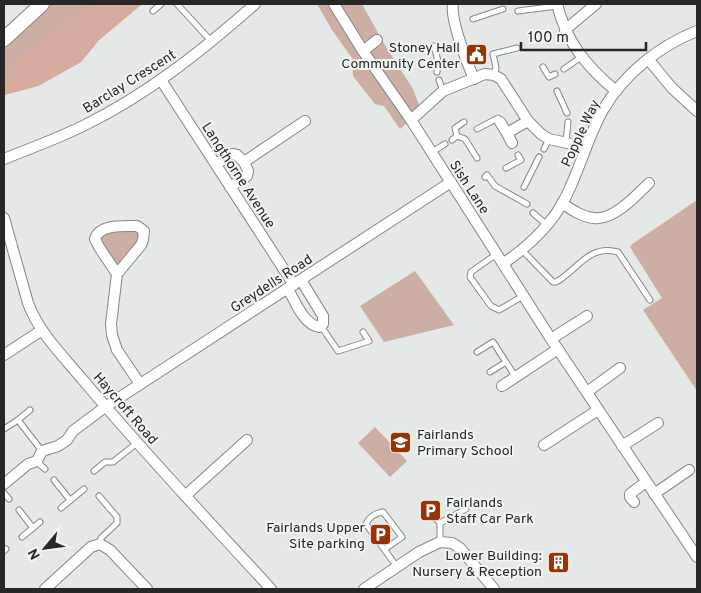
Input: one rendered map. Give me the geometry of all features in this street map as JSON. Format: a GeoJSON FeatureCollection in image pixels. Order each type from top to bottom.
{"type":"FeatureCollection","features":[{"type":"Feature","properties":{"kind":"street"},"geometry":{"type":"LineString","coordinates":[[4,39],[42,4]]}},
{"type":"Feature","properties":{"kind":"street","name":"Barclay Crescent"},"geometry":{"type":"LineString","coordinates":[[4,159],[84,126],[126,103],[212,42],[255,4]]}},
{"type":"Feature","properties":{"kind":"street","name":"Sish Lane"},"geometry":{"type":"LineString","coordinates":[[334,4],[363,51],[411,120],[498,253],[551,339],[697,557]]}},
{"type":"Feature","properties":{"kind":"street"},"geometry":{"type":"LineString","coordinates":[[453,4],[452,13],[459,23],[474,79]]}},
{"type":"Feature","properties":{"kind":"street"},"geometry":{"type":"LineString","coordinates":[[565,30],[596,4]]}},
{"type":"Feature","properties":{"kind":"street"},"geometry":{"type":"LineString","coordinates":[[557,5],[565,30],[581,57],[600,78],[616,91]]}},
{"type":"Feature","properties":{"kind":"street","name":"Popple Way"},"geometry":{"type":"LineString","coordinates":[[504,263],[522,250],[546,225],[562,204],[604,109],[616,91],[648,59],[697,31]]}},
{"type":"Feature","properties":{"kind":"street"},"geometry":{"type":"LineString","coordinates":[[363,51],[373,40]]}},
{"type":"Feature","properties":{"kind":"street"},"geometry":{"type":"LineString","coordinates":[[648,59],[672,88],[697,111]]}},
{"type":"Feature","properties":{"kind":"street"},"geometry":{"type":"LineString","coordinates":[[411,120],[441,85],[474,79],[485,74],[494,74],[502,80],[528,121],[536,130],[550,139],[586,147]]}},
{"type":"Feature","properties":{"kind":"street","name":"Langthorne Avenue"},"geometry":{"type":"LineString","coordinates":[[161,80],[294,285]]}},
{"type":"Feature","properties":{"kind":"street"},"geometry":{"type":"LineString","coordinates":[[244,162],[304,121]]}},
{"type":"Feature","properties":{"kind":"street"},"geometry":{"type":"LineString","coordinates":[[500,122],[511,141],[528,121]]}},
{"type":"Feature","properties":{"kind":"street"},"geometry":{"type":"LineString","coordinates":[[216,164],[232,154],[237,155],[244,162],[248,171],[246,176],[230,187]]}},
{"type":"Feature","properties":{"kind":"street","name":"Greydells Road"},"geometry":{"type":"LineString","coordinates":[[42,451],[58,446],[67,440],[73,431],[105,407],[451,182]]}},
{"type":"Feature","properties":{"kind":"street"},"geometry":{"type":"LineString","coordinates":[[562,204],[580,215],[600,219],[633,199],[650,183]]}},
{"type":"Feature","properties":{"kind":"street","name":"Haycroft Road"},"geometry":{"type":"LineString","coordinates":[[4,222],[8,252],[33,316],[42,330],[105,407],[271,589]]}},
{"type":"Feature","properties":{"kind":"street"},"geometry":{"type":"LineString","coordinates":[[117,274],[99,247],[95,239],[96,235],[104,228],[137,226],[144,231],[144,240],[117,274],[111,324],[117,350],[140,384]]}},
{"type":"Feature","properties":{"kind":"street"},"geometry":{"type":"LineString","coordinates":[[294,285],[323,316],[324,321],[321,326],[315,326],[307,321],[294,285]]}},
{"type":"Feature","properties":{"kind":"street"},"geometry":{"type":"LineString","coordinates":[[551,339],[587,316]]}},
{"type":"Feature","properties":{"kind":"street"},"geometry":{"type":"LineString","coordinates":[[4,355],[42,330]]}},
{"type":"Feature","properties":{"kind":"street"},"geometry":{"type":"LineString","coordinates":[[502,386],[558,349]]}},
{"type":"Feature","properties":{"kind":"street"},"geometry":{"type":"LineString","coordinates":[[587,392],[620,368]]}},
{"type":"Feature","properties":{"kind":"street"},"geometry":{"type":"LineString","coordinates":[[544,445],[598,410]]}},
{"type":"Feature","properties":{"kind":"street"},"geometry":{"type":"LineString","coordinates":[[622,446],[658,423]]}},
{"type":"Feature","properties":{"kind":"street"},"geometry":{"type":"LineString","coordinates":[[185,496],[247,440]]}},
{"type":"Feature","properties":{"kind":"street"},"geometry":{"type":"LineString","coordinates":[[4,484],[28,464],[37,461],[42,451]]}},
{"type":"Feature","properties":{"kind":"street"},"geometry":{"type":"LineString","coordinates":[[654,494],[689,470]]}},
{"type":"Feature","properties":{"kind":"street"},"geometry":{"type":"LineString","coordinates":[[634,502],[630,494],[646,482]]}},
{"type":"Feature","properties":{"kind":"street"},"geometry":{"type":"LineString","coordinates":[[364,589],[419,552],[442,542],[452,543],[460,548],[494,589]]}},
{"type":"Feature","properties":{"kind":"street"},"geometry":{"type":"LineString","coordinates":[[45,589],[91,548],[100,544],[110,550],[147,589]]}},
{"type":"Feature","properties":{"kind":"lane"},"geometry":{"type":"LineString","coordinates":[[153,10],[161,4]]}},
{"type":"Feature","properties":{"kind":"lane"},"geometry":{"type":"LineString","coordinates":[[177,4],[212,42]]}},
{"type":"Feature","properties":{"kind":"lane"},"geometry":{"type":"LineString","coordinates":[[518,11],[557,5]]}},
{"type":"Feature","properties":{"kind":"lane"},"geometry":{"type":"LineString","coordinates":[[473,19],[503,9]]}},
{"type":"Feature","properties":{"kind":"lane"},"geometry":{"type":"LineString","coordinates":[[434,46],[438,61],[437,72]]}},
{"type":"Feature","properties":{"kind":"lane"},"geometry":{"type":"LineString","coordinates":[[494,74],[496,68],[493,54],[517,48]]}},
{"type":"Feature","properties":{"kind":"lane"},"geometry":{"type":"LineString","coordinates":[[564,69],[581,57]]}},
{"type":"Feature","properties":{"kind":"lane"},"geometry":{"type":"LineString","coordinates":[[543,67],[549,77],[555,74]]}},
{"type":"Feature","properties":{"kind":"lane"},"geometry":{"type":"LineString","coordinates":[[557,90],[567,112]]}},
{"type":"Feature","properties":{"kind":"lane"},"geometry":{"type":"LineString","coordinates":[[477,129],[498,118],[500,122]]}},
{"type":"Feature","properties":{"kind":"lane"},"geometry":{"type":"LineString","coordinates":[[464,122],[455,128],[454,138],[465,139],[477,158]]}},
{"type":"Feature","properties":{"kind":"lane"},"geometry":{"type":"LineString","coordinates":[[566,142],[568,122]]}},
{"type":"Feature","properties":{"kind":"lane"},"geometry":{"type":"LineString","coordinates":[[544,149],[550,139]]}},
{"type":"Feature","properties":{"kind":"lane"},"geometry":{"type":"LineString","coordinates":[[432,152],[445,144]]}},
{"type":"Feature","properties":{"kind":"lane"},"geometry":{"type":"LineString","coordinates":[[506,168],[521,160],[518,155]]}},
{"type":"Feature","properties":{"kind":"lane"},"geometry":{"type":"LineString","coordinates":[[524,187],[539,157]]}},
{"type":"Feature","properties":{"kind":"lane"},"geometry":{"type":"LineString","coordinates":[[485,177],[487,175],[495,186],[527,204]]}},
{"type":"Feature","properties":{"kind":"lane"},"geometry":{"type":"LineString","coordinates":[[533,213],[546,225]]}},
{"type":"Feature","properties":{"kind":"lane"},"geometry":{"type":"LineString","coordinates":[[522,250],[553,282],[556,282],[588,255],[618,252],[650,300]]}},
{"type":"Feature","properties":{"kind":"lane"},"geometry":{"type":"LineString","coordinates":[[498,253],[471,272],[470,277],[491,306],[499,310],[524,296]]}},
{"type":"Feature","properties":{"kind":"lane"},"geometry":{"type":"LineString","coordinates":[[321,326],[338,351],[369,341],[363,332]]}},
{"type":"Feature","properties":{"kind":"lane"},"geometry":{"type":"LineString","coordinates":[[477,352],[493,342],[515,376]]}},
{"type":"Feature","properties":{"kind":"lane"},"geometry":{"type":"LineString","coordinates":[[490,372],[506,362]]}},
{"type":"Feature","properties":{"kind":"lane"},"geometry":{"type":"LineString","coordinates":[[4,429],[30,410]]}},
{"type":"Feature","properties":{"kind":"lane"},"geometry":{"type":"LineString","coordinates":[[18,420],[42,451]]}},
{"type":"Feature","properties":{"kind":"lane"},"geometry":{"type":"LineString","coordinates":[[94,471],[105,462],[113,462],[138,443]]}},
{"type":"Feature","properties":{"kind":"lane"},"geometry":{"type":"LineString","coordinates":[[37,461],[45,469]]}},
{"type":"Feature","properties":{"kind":"lane"},"geometry":{"type":"LineString","coordinates":[[54,480],[70,500]]}},
{"type":"Feature","properties":{"kind":"lane"},"geometry":{"type":"LineString","coordinates":[[61,508],[84,489]]}},
{"type":"Feature","properties":{"kind":"lane"},"geometry":{"type":"LineString","coordinates":[[4,493],[9,499]]}},
{"type":"Feature","properties":{"kind":"lane"},"geometry":{"type":"LineString","coordinates":[[99,496],[118,517],[117,523],[102,538],[100,544]]}},
{"type":"Feature","properties":{"kind":"lane"},"geometry":{"type":"LineString","coordinates":[[426,508],[440,523],[442,542]]}},
{"type":"Feature","properties":{"kind":"lane"},"geometry":{"type":"LineString","coordinates":[[19,510],[33,528]]}},
{"type":"Feature","properties":{"kind":"lane"},"geometry":{"type":"LineString","coordinates":[[440,523],[466,510]]}},
{"type":"Feature","properties":{"kind":"lane"},"geometry":{"type":"LineString","coordinates":[[385,549],[402,537],[383,512],[375,514],[366,524],[397,567]]}},
{"type":"Feature","properties":{"kind":"lane"},"geometry":{"type":"LineString","coordinates":[[22,537],[40,522]]}},
{"type":"Feature","properties":{"kind":"shaded area"},"geometry":{"type":"Polygon","coordinates":[[[50,4],[142,4],[99,40],[81,62],[38,86],[4,95],[4,47],[50,4]]]}},
{"type":"Feature","properties":{"kind":"shaded area"},"geometry":{"type":"Polygon","coordinates":[[[97,4],[142,4],[99,40],[81,62],[38,86],[4,95],[4,81],[19,59],[75,15],[97,4]]]}},
{"type":"Feature","properties":{"kind":"shaded area"},"geometry":{"type":"Polygon","coordinates":[[[317,4],[362,4],[386,47],[413,89],[421,110],[400,129],[384,106],[375,104],[353,76],[352,58],[332,30],[317,4]]]}},
{"type":"Feature","properties":{"kind":"shaded area"},"geometry":{"type":"Polygon","coordinates":[[[697,200],[697,391],[643,310],[662,298],[630,247],[697,200]]]}},
{"type":"Feature","properties":{"kind":"shaded area"},"geometry":{"type":"Polygon","coordinates":[[[137,229],[141,237],[120,265],[117,265],[99,242],[104,232],[137,229]]]}},
{"type":"Feature","properties":{"kind":"shaded area"},"geometry":{"type":"Polygon","coordinates":[[[415,271],[454,325],[384,342],[360,306],[415,271]]]}},
{"type":"Feature","properties":{"kind":"shaded area"},"geometry":{"type":"Polygon","coordinates":[[[375,427],[407,461],[390,477],[358,443],[375,427]]]}},
{"type":"Feature","properties":{"kind":"place","name":"Stoney Hall Community Center"},"geometry":{"type":"Point","coordinates":[476,55]}},
{"type":"Feature","properties":{"kind":"place","name":"Fairlands Primary School"},"geometry":{"type":"Point","coordinates":[401,442]}},
{"type":"Feature","properties":{"kind":"place","name":"Fairlands Staff Car Park"},"geometry":{"type":"Point","coordinates":[430,510]}},
{"type":"Feature","properties":{"kind":"place","name":"Fairlands Upper Site parking"},"geometry":{"type":"Point","coordinates":[381,535]}},
{"type":"Feature","properties":{"kind":"place","name":"Lower Building: Nursery & Reception"},"geometry":{"type":"Point","coordinates":[558,563]}}]}
